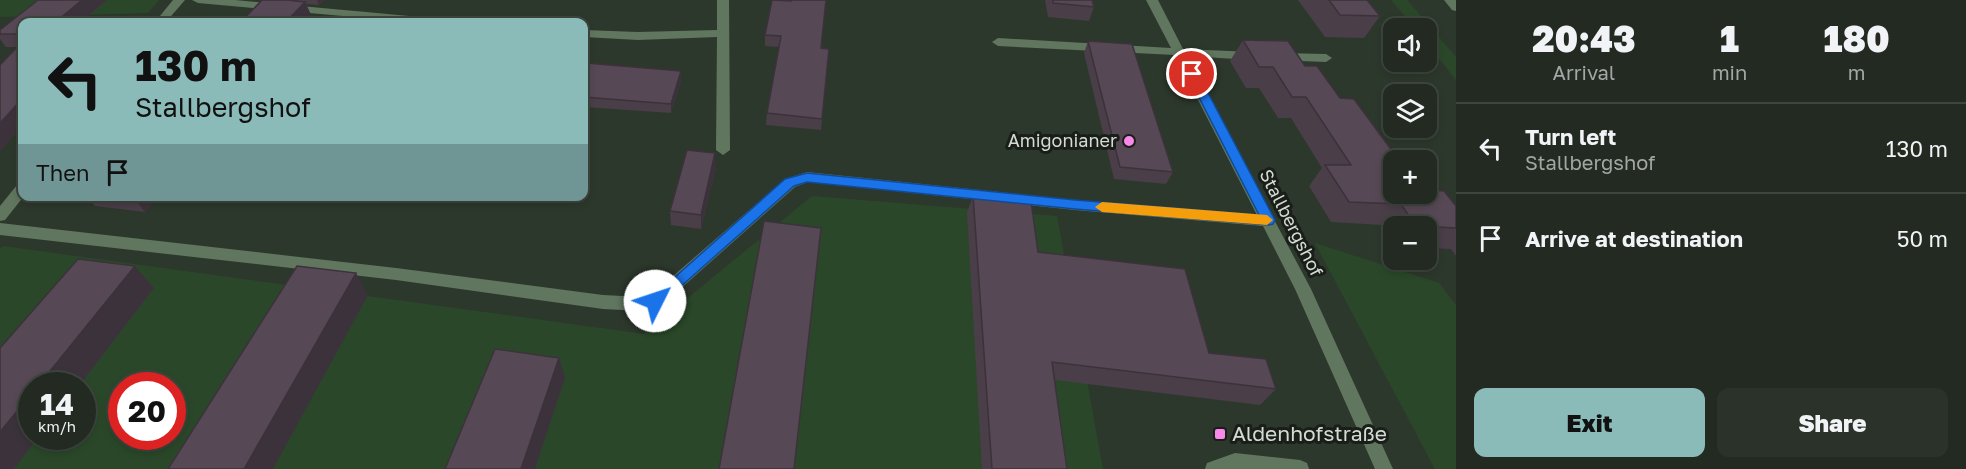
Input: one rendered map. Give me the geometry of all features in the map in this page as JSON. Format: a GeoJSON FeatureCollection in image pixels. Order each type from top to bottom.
{"type":"FeatureCollection","features":[{"type":"Feature","properties":{"kind":"street"},"geometry":{"type":"LineString","coordinates":[[163,18],[179,0]]}},
{"type":"Feature","properties":{"kind":"street"},"geometry":{"type":"LineString","coordinates":[[198,0],[398,18]]}},
{"type":"Feature","properties":{"kind":"street"},"geometry":{"type":"LineString","coordinates":[[723,0],[723,150]]}},
{"type":"Feature","properties":{"kind":"street","name":"Stallbergshof"},"geometry":{"type":"LineString","coordinates":[[1152,0],[1269,220],[1303,289],[1384,469]]}},
{"type":"Feature","properties":{"kind":"street"},"geometry":{"type":"LineString","coordinates":[[1450,0],[1456,8]]}},
{"type":"Feature","properties":{"kind":"street"},"geometry":{"type":"LineString","coordinates":[[588,34],[638,36],[722,33]]}},
{"type":"Feature","properties":{"kind":"street"},"geometry":{"type":"LineString","coordinates":[[998,42],[1182,53],[1326,58]]}},
{"type":"Feature","properties":{"kind":"street"},"geometry":{"type":"LineString","coordinates":[[0,229],[396,274],[603,302],[642,304],[655,301],[790,183],[807,177],[1075,205],[1269,220]]}},
{"type":"Feature","properties":{"kind":"street"},"geometry":{"type":"LineString","coordinates":[[0,216],[18,194]]}},
{"type":"Feature","properties":{"kind":"street"},"geometry":{"type":"LineString","coordinates":[[1214,469],[1235,462],[1300,469]]}},
{"type":"Feature","properties":{"kind":"green space"},"geometry":{"type":"Polygon","coordinates":[[[0,0],[159,0],[148,13],[0,17],[0,0]]]}},
{"type":"Feature","properties":{"kind":"green space"},"geometry":{"type":"Polygon","coordinates":[[[1391,0],[1407,0],[1422,18],[1406,18],[1391,0]]]}},
{"type":"Feature","properties":{"kind":"green space"},"geometry":{"type":"Polygon","coordinates":[[[1437,35],[1456,57],[1456,80],[1437,56],[1437,35]]]}},
{"type":"Feature","properties":{"kind":"green space"},"geometry":{"type":"Polygon","coordinates":[[[812,196],[1057,216],[1103,469],[0,469],[0,249],[3,246],[644,334],[812,196]]]}},
{"type":"Feature","properties":{"kind":"green space"},"geometry":{"type":"Polygon","coordinates":[[[1315,243],[1383,265],[1383,270],[1399,270],[1439,283],[1456,305],[1456,469],[1435,469],[1315,243]]]}},
{"type":"Feature","properties":{"kind":"building"},"geometry":{"type":"Polygon","coordinates":[[[38,0],[82,0],[61,18],[18,18],[18,34],[0,34],[0,30],[38,0]]]}},
{"type":"Feature","properties":{"kind":"building"},"geometry":{"type":"Polygon","coordinates":[[[262,0],[305,2],[290,18],[245,18],[262,0]]]}},
{"type":"Feature","properties":{"kind":"building"},"geometry":{"type":"Polygon","coordinates":[[[772,0],[826,0],[821,48],[829,49],[822,119],[767,113],[781,36],[765,35],[772,0]]]}},
{"type":"Feature","properties":{"kind":"building"},"geometry":{"type":"Polygon","coordinates":[[[1053,0],[1092,0],[1094,7],[1053,3],[1053,0]]]}},
{"type":"Feature","properties":{"kind":"building"},"geometry":{"type":"Polygon","coordinates":[[[1329,0],[1367,0],[1380,16],[1340,15],[1329,0]]]}},
{"type":"Feature","properties":{"kind":"building"},"geometry":{"type":"Polygon","coordinates":[[[1243,40],[1288,41],[1305,66],[1317,66],[1340,98],[1354,99],[1392,150],[1383,150],[1383,203],[1349,202],[1325,165],[1351,165],[1306,97],[1292,97],[1273,67],[1259,67],[1243,40]]]}},
{"type":"Feature","properties":{"kind":"building"},"geometry":{"type":"Polygon","coordinates":[[[1088,41],[1132,44],[1173,172],[1120,167],[1088,41]]]}},
{"type":"Feature","properties":{"kind":"building"},"geometry":{"type":"Polygon","coordinates":[[[18,46],[18,103],[0,123],[0,65],[18,46]]]}},
{"type":"Feature","properties":{"kind":"building"},"geometry":{"type":"Polygon","coordinates":[[[588,63],[681,71],[671,104],[588,97],[588,63]]]}},
{"type":"Feature","properties":{"kind":"building"},"geometry":{"type":"Polygon","coordinates":[[[687,150],[715,153],[701,215],[670,211],[687,150]]]}},
{"type":"Feature","properties":{"kind":"building"},"geometry":{"type":"Polygon","coordinates":[[[1437,191],[1444,191],[1456,206],[1456,228],[1437,227],[1437,216],[1409,216],[1401,204],[1437,204],[1437,191]]]}},
{"type":"Feature","properties":{"kind":"building"},"geometry":{"type":"Polygon","coordinates":[[[973,195],[1031,201],[1038,252],[1185,269],[1209,353],[1266,359],[1276,389],[1052,362],[1067,469],[992,469],[973,195]]]}},
{"type":"Feature","properties":{"kind":"building"},"geometry":{"type":"Polygon","coordinates":[[[764,221],[821,228],[794,469],[719,469],[764,221]]]}},
{"type":"Feature","properties":{"kind":"building"},"geometry":{"type":"Polygon","coordinates":[[[78,259],[135,266],[49,372],[18,372],[18,410],[0,432],[0,348],[78,259]]]}},
{"type":"Feature","properties":{"kind":"building"},"geometry":{"type":"Polygon","coordinates":[[[297,266],[356,273],[244,469],[168,469],[180,450],[186,450],[186,441],[297,266]]]}},
{"type":"Feature","properties":{"kind":"building"},"geometry":{"type":"Polygon","coordinates":[[[495,349],[559,358],[521,469],[445,469],[495,349]]]}},
{"type":"Feature","properties":{"kind":"slow traffic"},"geometry":{"type":"LineString","coordinates":[[1102,207],[1267,220]]}},
{"type":"Feature","properties":{"kind":"place","name":"Amigonianer"},"geometry":{"type":"Point","coordinates":[1129,141]}},
{"type":"Feature","properties":{"kind":"place","name":"Aldenhofstraße"},"geometry":{"type":"Point","coordinates":[1220,434]}},
{"type":"Feature","properties":{"kind":"route"},"geometry":{"type":"LineString","coordinates":[[655,301],[790,183],[807,177],[1075,205],[1269,220],[1192,74]]}}]}
